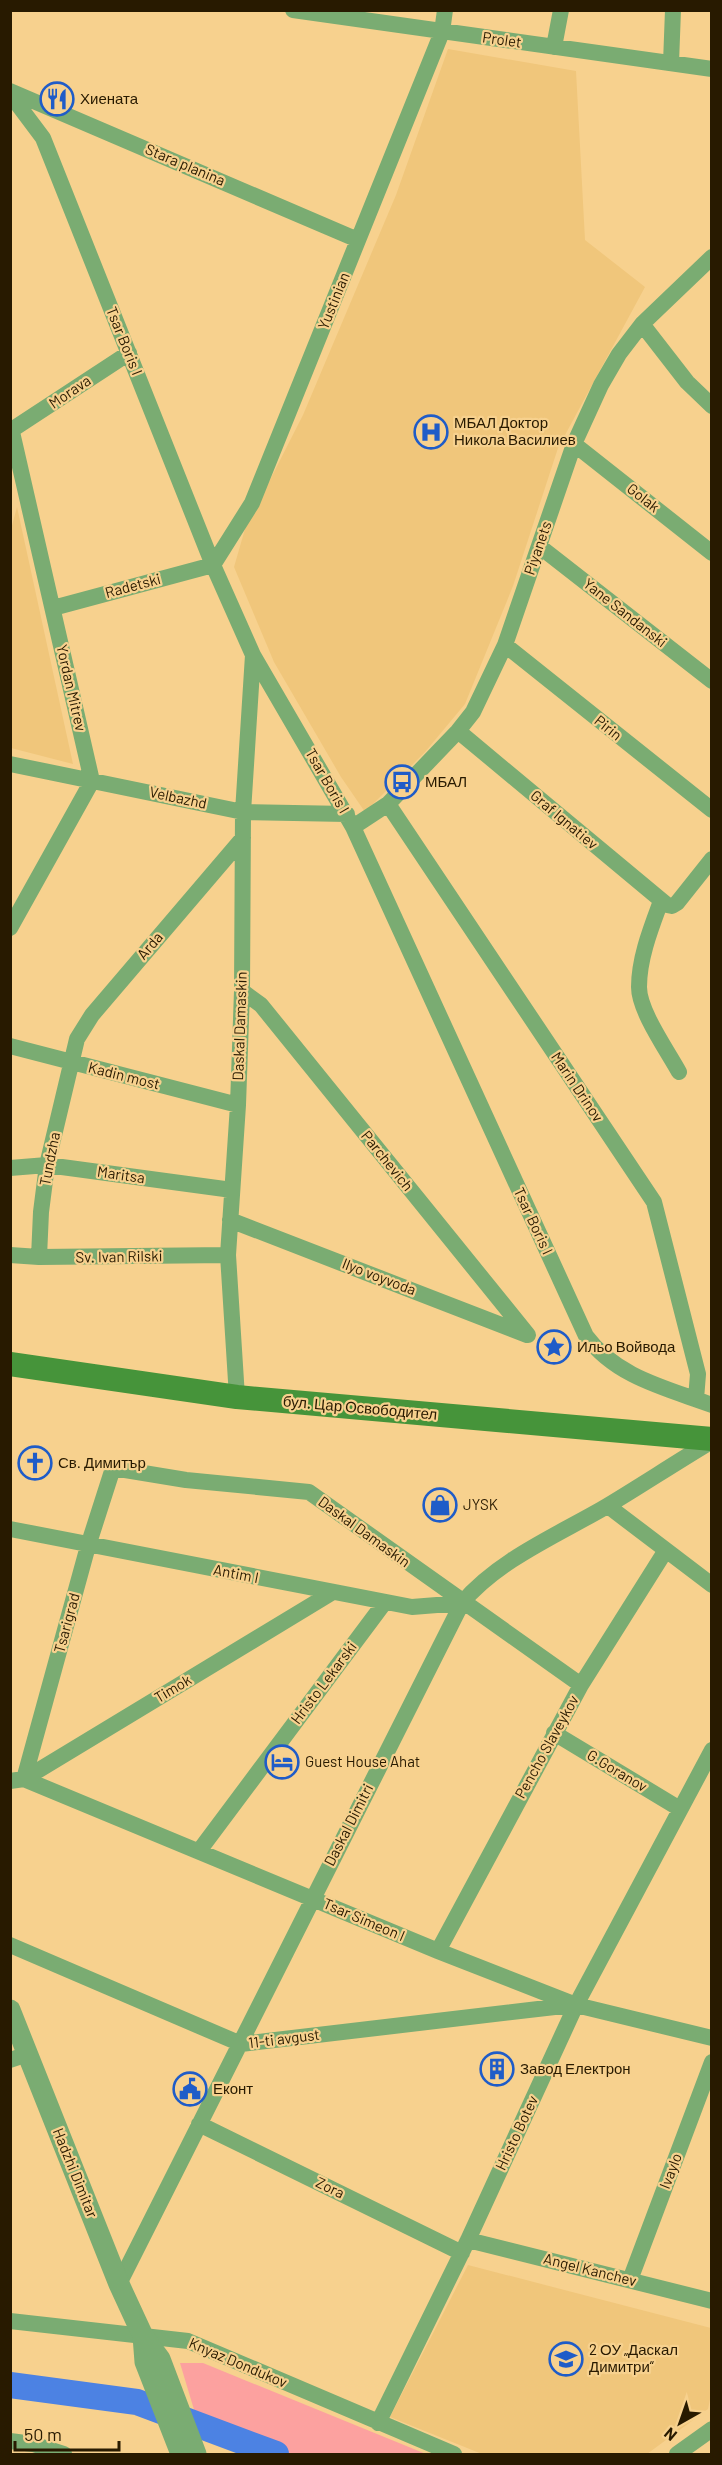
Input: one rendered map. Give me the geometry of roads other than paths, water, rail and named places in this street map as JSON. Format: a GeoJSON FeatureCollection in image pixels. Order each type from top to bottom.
{"type":"FeatureCollection","features":[{"type":"Feature","properties":{"kind":"main road","name":"бул. Цар Освободител"},"geometry":{"type":"LineString","coordinates":[[10,1364],[237,1397],[711,1440]]}},
{"type":"Feature","properties":{"kind":"street","name":"Prolet"},"geometry":{"type":"LineString","coordinates":[[293,10],[671,63],[710,66]]}},
{"type":"Feature","properties":{"kind":"street","name":"Yustinian"},"geometry":{"type":"LineString","coordinates":[[213,564],[252,503],[442,32],[445,10]]}},
{"type":"Feature","properties":{"kind":"street"},"geometry":{"type":"LineString","coordinates":[[555,47],[561,10]]}},
{"type":"Feature","properties":{"kind":"street"},"geometry":{"type":"LineString","coordinates":[[671,63],[673,10]]}},
{"type":"Feature","properties":{"kind":"street","name":"Stara planina"},"geometry":{"type":"LineString","coordinates":[[10,92],[358,240]]}},
{"type":"Feature","properties":{"kind":"street","name":"Tsar Boris I"},"geometry":{"type":"LineString","coordinates":[[10,92],[43,138],[213,564],[253,655],[350,820],[586,1336],[597,1351],[622,1370],[704,1402]]}},
{"type":"Feature","properties":{"kind":"street","name":"Piyanets"},"geometry":{"type":"LineString","coordinates":[[350,820],[388,804],[458,731],[473,712],[505,645],[574,444],[600,385],[619,354],[642,324],[711,257]]}},
{"type":"Feature","properties":{"kind":"street"},"geometry":{"type":"LineString","coordinates":[[642,324],[687,382],[711,406]]}},
{"type":"Feature","properties":{"kind":"street","name":"Morava"},"geometry":{"type":"LineString","coordinates":[[11,434],[129,353]]}},
{"type":"Feature","properties":{"kind":"street","name":"Yordan Mitrev"},"geometry":{"type":"LineString","coordinates":[[11,434],[92,781]]}},
{"type":"Feature","properties":{"kind":"street","name":"Golak"},"geometry":{"type":"LineString","coordinates":[[574,444],[711,553]]}},
{"type":"Feature","properties":{"kind":"street","name":"Yane Sandanski"},"geometry":{"type":"LineString","coordinates":[[539,546],[711,681]]}},
{"type":"Feature","properties":{"kind":"street","name":"Radetski"},"geometry":{"type":"LineString","coordinates":[[53,608],[213,564]]}},
{"type":"Feature","properties":{"kind":"street","name":"Pirin"},"geometry":{"type":"LineString","coordinates":[[505,645],[711,810]]}},
{"type":"Feature","properties":{"kind":"street","name":"Daskal Damaskin"},"geometry":{"type":"LineString","coordinates":[[237,1397],[228,1256],[238,1105],[242,991],[243,812],[253,655]]}},
{"type":"Feature","properties":{"kind":"street","name":"Graf Ignatiev"},"geometry":{"type":"LineString","coordinates":[[458,731],[667,903]]}},
{"type":"Feature","properties":{"kind":"street","name":"Velbazhd"},"geometry":{"type":"LineString","coordinates":[[10,764],[243,812],[350,820]]}},
{"type":"Feature","properties":{"kind":"street"},"geometry":{"type":"LineString","coordinates":[[10,928],[92,781]]}},
{"type":"Feature","properties":{"kind":"street","name":"Marin Drinov"},"geometry":{"type":"LineString","coordinates":[[388,804],[654,1202],[704,1402]]}},
{"type":"Feature","properties":{"kind":"street","name":"Arda"},"geometry":{"type":"LineString","coordinates":[[71,1062],[77,1039],[92,1015],[243,838]]}},
{"type":"Feature","properties":{"kind":"street"},"geometry":{"type":"LineString","coordinates":[[678,1072],[647,1014],[639,987],[646,941],[667,903],[682,898],[711,859]]}},
{"type":"Feature","properties":{"kind":"street","name":"Parchevich"},"geometry":{"type":"LineString","coordinates":[[242,991],[261,1005],[528,1335]]}},
{"type":"Feature","properties":{"kind":"street","name":"Kadin most"},"geometry":{"type":"LineString","coordinates":[[10,1046],[238,1105]]}},
{"type":"Feature","properties":{"kind":"street","name":"Tundzha"},"geometry":{"type":"LineString","coordinates":[[39,1257],[41,1212],[47,1165],[71,1062]]}},
{"type":"Feature","properties":{"kind":"street","name":"Maritsa"},"geometry":{"type":"LineString","coordinates":[[10,1168],[47,1165],[232,1190]]}},
{"type":"Feature","properties":{"kind":"street","name":"Ilyo voyvoda"},"geometry":{"type":"LineString","coordinates":[[230,1220],[528,1335]]}},
{"type":"Feature","properties":{"kind":"street","name":"Sv. Ivan Rilski"},"geometry":{"type":"LineString","coordinates":[[10,1256],[228,1256]]}},
{"type":"Feature","properties":{"kind":"street","name":"Daskal Dimitri"},"geometry":{"type":"LineString","coordinates":[[119,2284],[462,1603],[475,1588],[518,1558],[608,1506],[711,1440]]}},
{"type":"Feature","properties":{"kind":"street","name":"Daskal Damaskin"},"geometry":{"type":"LineString","coordinates":[[113,1468],[186,1480],[309,1492],[462,1603],[581,1685]]}},
{"type":"Feature","properties":{"kind":"street","name":"Tsarigrad"},"geometry":{"type":"LineString","coordinates":[[17,1780],[113,1468]]}},
{"type":"Feature","properties":{"kind":"street"},"geometry":{"type":"LineString","coordinates":[[608,1506],[711,1585]]}},
{"type":"Feature","properties":{"kind":"street","name":"Antim I"},"geometry":{"type":"LineString","coordinates":[[10,1529],[88,1546],[412,1607],[462,1603]]}},
{"type":"Feature","properties":{"kind":"street","name":"Pencho Slaveykov"},"geometry":{"type":"LineString","coordinates":[[438,1951],[554,1732],[666,1550]]}},
{"type":"Feature","properties":{"kind":"street","name":"Timok"},"geometry":{"type":"LineString","coordinates":[[17,1780],[333,1592]]}},
{"type":"Feature","properties":{"kind":"street","name":"Hristo Lekarski"},"geometry":{"type":"LineString","coordinates":[[199,1851],[385,1602]]}},
{"type":"Feature","properties":{"kind":"street","name":"G.Goranov"},"geometry":{"type":"LineString","coordinates":[[554,1732],[680,1809]]}},
{"type":"Feature","properties":{"kind":"street","name":"Hristo Botev"},"geometry":{"type":"LineString","coordinates":[[378,2423],[465,2246],[576,2005],[711,1750]]}},
{"type":"Feature","properties":{"kind":"street","name":"Tsar Simeon I"},"geometry":{"type":"LineString","coordinates":[[17,1780],[199,1851],[438,1951],[576,2005],[711,2038]]}},
{"type":"Feature","properties":{"kind":"street","name":"11-ti avgust"},"geometry":{"type":"LineString","coordinates":[[10,1945],[241,2044],[576,2005]]}},
{"type":"Feature","properties":{"kind":"street","name":"Hadzhi Dimitar"},"geometry":{"type":"LineString","coordinates":[[10,2010],[19,2057],[143,2336],[181,2454]]}},
{"type":"Feature","properties":{"kind":"street","name":"Ivaylo"},"geometry":{"type":"LineString","coordinates":[[630,2280],[711,2062]]}},
{"type":"Feature","properties":{"kind":"street","name":"Zora"},"geometry":{"type":"LineString","coordinates":[[199,2124],[465,2246]]}},
{"type":"Feature","properties":{"kind":"street","name":"Angel Kanchev"},"geometry":{"type":"LineString","coordinates":[[465,2246],[630,2280],[711,2301]]}},
{"type":"Feature","properties":{"kind":"street","name":"Knyaz Dondukov"},"geometry":{"type":"LineString","coordinates":[[10,2321],[188,2341],[454,2454]]}},
{"type":"Feature","properties":{"kind":"street","name":"Hadzhi Dimitar"},"geometry":{"type":"LineString","coordinates":[[152,2360],[196,2454]]}},
{"type":"Feature","properties":{"kind":"street"},"geometry":{"type":"LineString","coordinates":[[677,2454],[711,2429]]}},
{"type":"Feature","properties":{"kind":"street"},"geometry":{"type":"LineString","coordinates":[[10,2441],[33,2444],[64,2454]]}},
{"type":"Feature","properties":{"kind":"waterway"},"geometry":{"type":"LineString","coordinates":[[10,2385],[137,2402],[276,2454]]}},
{"type":"Feature","properties":{"kind":"place","name":"Хиената"},"geometry":{"type":"Point","coordinates":[57,99]}},
{"type":"Feature","properties":{"kind":"place","name":"МБАЛ Доктор Никола Василиев"},"geometry":{"type":"Point","coordinates":[431,432]}},
{"type":"Feature","properties":{"kind":"place","name":"МБАЛ"},"geometry":{"type":"Point","coordinates":[402,782]}},
{"type":"Feature","properties":{"kind":"place","name":"Ильо Войвода"},"geometry":{"type":"Point","coordinates":[554,1347]}},
{"type":"Feature","properties":{"kind":"place","name":"Св. Димитър"},"geometry":{"type":"Point","coordinates":[35,1463]}},
{"type":"Feature","properties":{"kind":"place","name":"JYSK"},"geometry":{"type":"Point","coordinates":[440,1505]}},
{"type":"Feature","properties":{"kind":"place","name":"Guest House Ahat"},"geometry":{"type":"Point","coordinates":[282,1762]}},
{"type":"Feature","properties":{"kind":"place","name":"Завод Електрон"},"geometry":{"type":"Point","coordinates":[497,2069]}},
{"type":"Feature","properties":{"kind":"place","name":"Еконт"},"geometry":{"type":"Point","coordinates":[190,2089]}},
{"type":"Feature","properties":{"kind":"place","name":"2 ОУ „Даскал Димитри“"},"geometry":{"type":"Point","coordinates":[566,2359]}}]}
